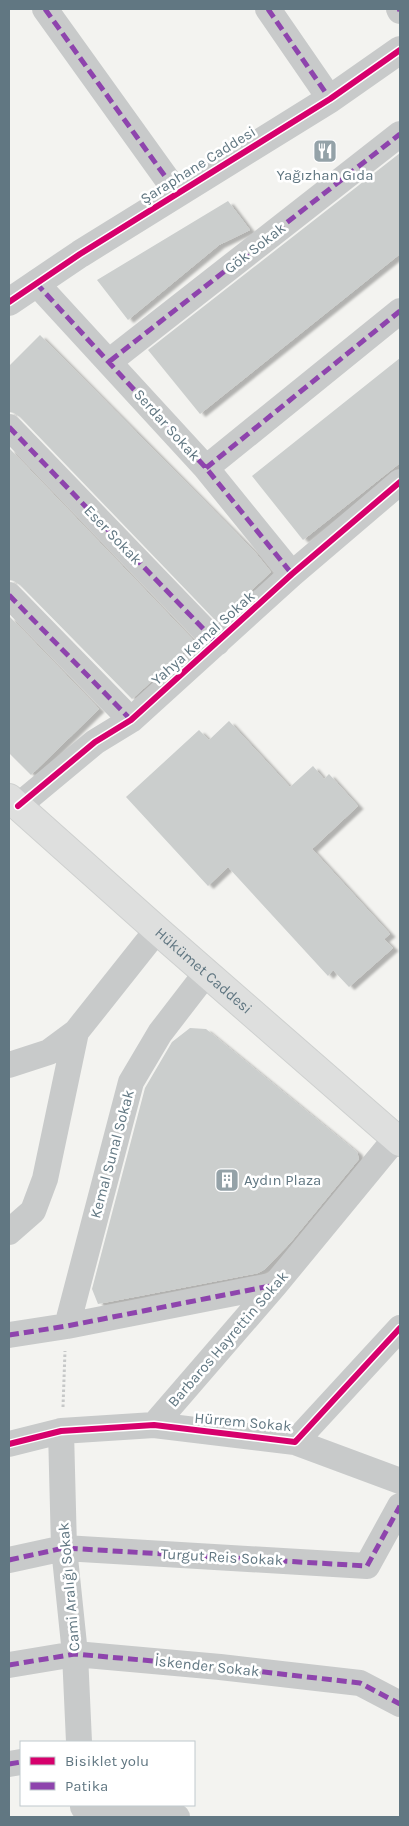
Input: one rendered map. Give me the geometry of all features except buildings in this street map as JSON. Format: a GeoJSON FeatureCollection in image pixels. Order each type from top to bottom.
{"type":"FeatureCollection","features":[{"type":"Feature","properties":{"kind":"main road","name":"Hükümet Caddesi"},"geometry":{"type":"LineString","coordinates":[[13,802],[398,1140]]}},
{"type":"Feature","properties":{"kind":"street"},"geometry":{"type":"LineString","coordinates":[[45,9],[177,193]]}},
{"type":"Feature","properties":{"kind":"street"},"geometry":{"type":"LineString","coordinates":[[268,9],[330,99]]}},
{"type":"Feature","properties":{"kind":"street","name":"Şaraphane Caddesi"},"geometry":{"type":"LineString","coordinates":[[9,302],[36,282],[330,99],[400,50]]}},
{"type":"Feature","properties":{"kind":"street","name":"Gök Sokak"},"geometry":{"type":"LineString","coordinates":[[110,361],[400,134]]}},
{"type":"Feature","properties":{"kind":"street","name":"Serdar Sokak"},"geometry":{"type":"LineString","coordinates":[[36,282],[206,468],[292,574]]}},
{"type":"Feature","properties":{"kind":"street"},"geometry":{"type":"LineString","coordinates":[[206,468],[400,311]]}},
{"type":"Feature","properties":{"kind":"street","name":"Eser Sokak"},"geometry":{"type":"LineString","coordinates":[[9,427],[217,643]]}},
{"type":"Feature","properties":{"kind":"street","name":"Yahya Kemal Sokak"},"geometry":{"type":"LineString","coordinates":[[13,802],[95,742],[131,720],[292,574],[400,482]]}},
{"type":"Feature","properties":{"kind":"street"},"geometry":{"type":"LineString","coordinates":[[9,595],[131,720]]}},
{"type":"Feature","properties":{"kind":"street"},"geometry":{"type":"LineString","coordinates":[[9,1065],[49,1052],[76,1032],[157,930]]}},
{"type":"Feature","properties":{"kind":"street","name":"Kemal Sunal Sokak"},"geometry":{"type":"LineString","coordinates":[[67,1326],[131,1082],[160,1033],[206,972]]}},
{"type":"Feature","properties":{"kind":"street"},"geometry":{"type":"LineString","coordinates":[[9,1232],[33,1211],[45,1179],[76,1032]]}},
{"type":"Feature","properties":{"kind":"street","name":"Barbaros Hayrettin Sokak"},"geometry":{"type":"LineString","coordinates":[[154,1425],[398,1140]]}},
{"type":"Feature","properties":{"kind":"street"},"geometry":{"type":"LineString","coordinates":[[9,1335],[67,1326],[275,1285]]}},
{"type":"Feature","properties":{"kind":"street","name":"Hürrem Sokak"},"geometry":{"type":"LineString","coordinates":[[154,1425],[295,1442],[400,1328]]}},
{"type":"Feature","properties":{"kind":"street"},"geometry":{"type":"LineString","coordinates":[[9,1444],[61,1431],[154,1425]]}},
{"type":"Feature","properties":{"kind":"street","name":"Cami Aralığı Sokak"},"geometry":{"type":"LineString","coordinates":[[61,1431],[64,1548],[75,1654],[79,1741]]}},
{"type":"Feature","properties":{"kind":"street"},"geometry":{"type":"LineString","coordinates":[[295,1442],[400,1481]]}},
{"type":"Feature","properties":{"kind":"street","name":"Turgut Reis Sokak"},"geometry":{"type":"LineString","coordinates":[[9,1560],[64,1548],[367,1566],[400,1506]]}},
{"type":"Feature","properties":{"kind":"street","name":"İskender Sokak"},"geometry":{"type":"LineString","coordinates":[[9,1665],[75,1654],[220,1667],[360,1683],[400,1704]]}},
{"type":"Feature","properties":{"kind":"street"},"geometry":{"type":"LineString","coordinates":[[82,1810],[177,1817]]}},
{"type":"Feature","properties":{"kind":"path"},"geometry":{"type":"LineString","coordinates":[[61,1431],[67,1326]]}},
{"type":"Feature","properties":{"kind":"marked path"},"geometry":{"type":"LineString","coordinates":[[45,9],[177,193]]}},
{"type":"Feature","properties":{"kind":"marked path"},"geometry":{"type":"LineString","coordinates":[[268,9],[330,99]]}},
{"type":"Feature","properties":{"kind":"marked path"},"geometry":{"type":"LineString","coordinates":[[110,361],[400,134]]}},
{"type":"Feature","properties":{"kind":"marked path"},"geometry":{"type":"LineString","coordinates":[[36,283],[206,468],[292,574]]}},
{"type":"Feature","properties":{"kind":"marked path"},"geometry":{"type":"LineString","coordinates":[[206,468],[400,311]]}},
{"type":"Feature","properties":{"kind":"marked path"},"geometry":{"type":"LineString","coordinates":[[9,427],[217,643]]}},
{"type":"Feature","properties":{"kind":"marked path"},"geometry":{"type":"LineString","coordinates":[[9,595],[131,720]]}},
{"type":"Feature","properties":{"kind":"marked path"},"geometry":{"type":"LineString","coordinates":[[9,1335],[67,1326],[275,1285]]}},
{"type":"Feature","properties":{"kind":"marked path"},"geometry":{"type":"LineString","coordinates":[[9,1560],[64,1548],[367,1566],[400,1506]]}},
{"type":"Feature","properties":{"kind":"marked path"},"geometry":{"type":"LineString","coordinates":[[9,1665],[75,1654],[220,1667],[360,1683],[400,1704]]}},
{"type":"Feature","properties":{"kind":"marked path"},"geometry":{"type":"LineString","coordinates":[[9,1764],[20,1762]]}},
{"type":"Feature","properties":{"kind":"cycle path"},"geometry":{"type":"LineString","coordinates":[[9,302],[80,254],[330,99],[400,50]]}},
{"type":"Feature","properties":{"kind":"cycle path"},"geometry":{"type":"LineString","coordinates":[[18,806],[95,742],[131,720],[292,574],[400,482]]}},
{"type":"Feature","properties":{"kind":"cycle path"},"geometry":{"type":"LineString","coordinates":[[9,1444],[61,1431],[154,1425],[295,1442],[400,1328]]}},
{"type":"Feature","properties":{"kind":"place","name":"Yağızhan Gıda"},"geometry":{"type":"Point","coordinates":[325,151]}},
{"type":"Feature","properties":{"kind":"place","name":"Aydın Plaza"},"geometry":{"type":"Point","coordinates":[227,1180]}}]}
